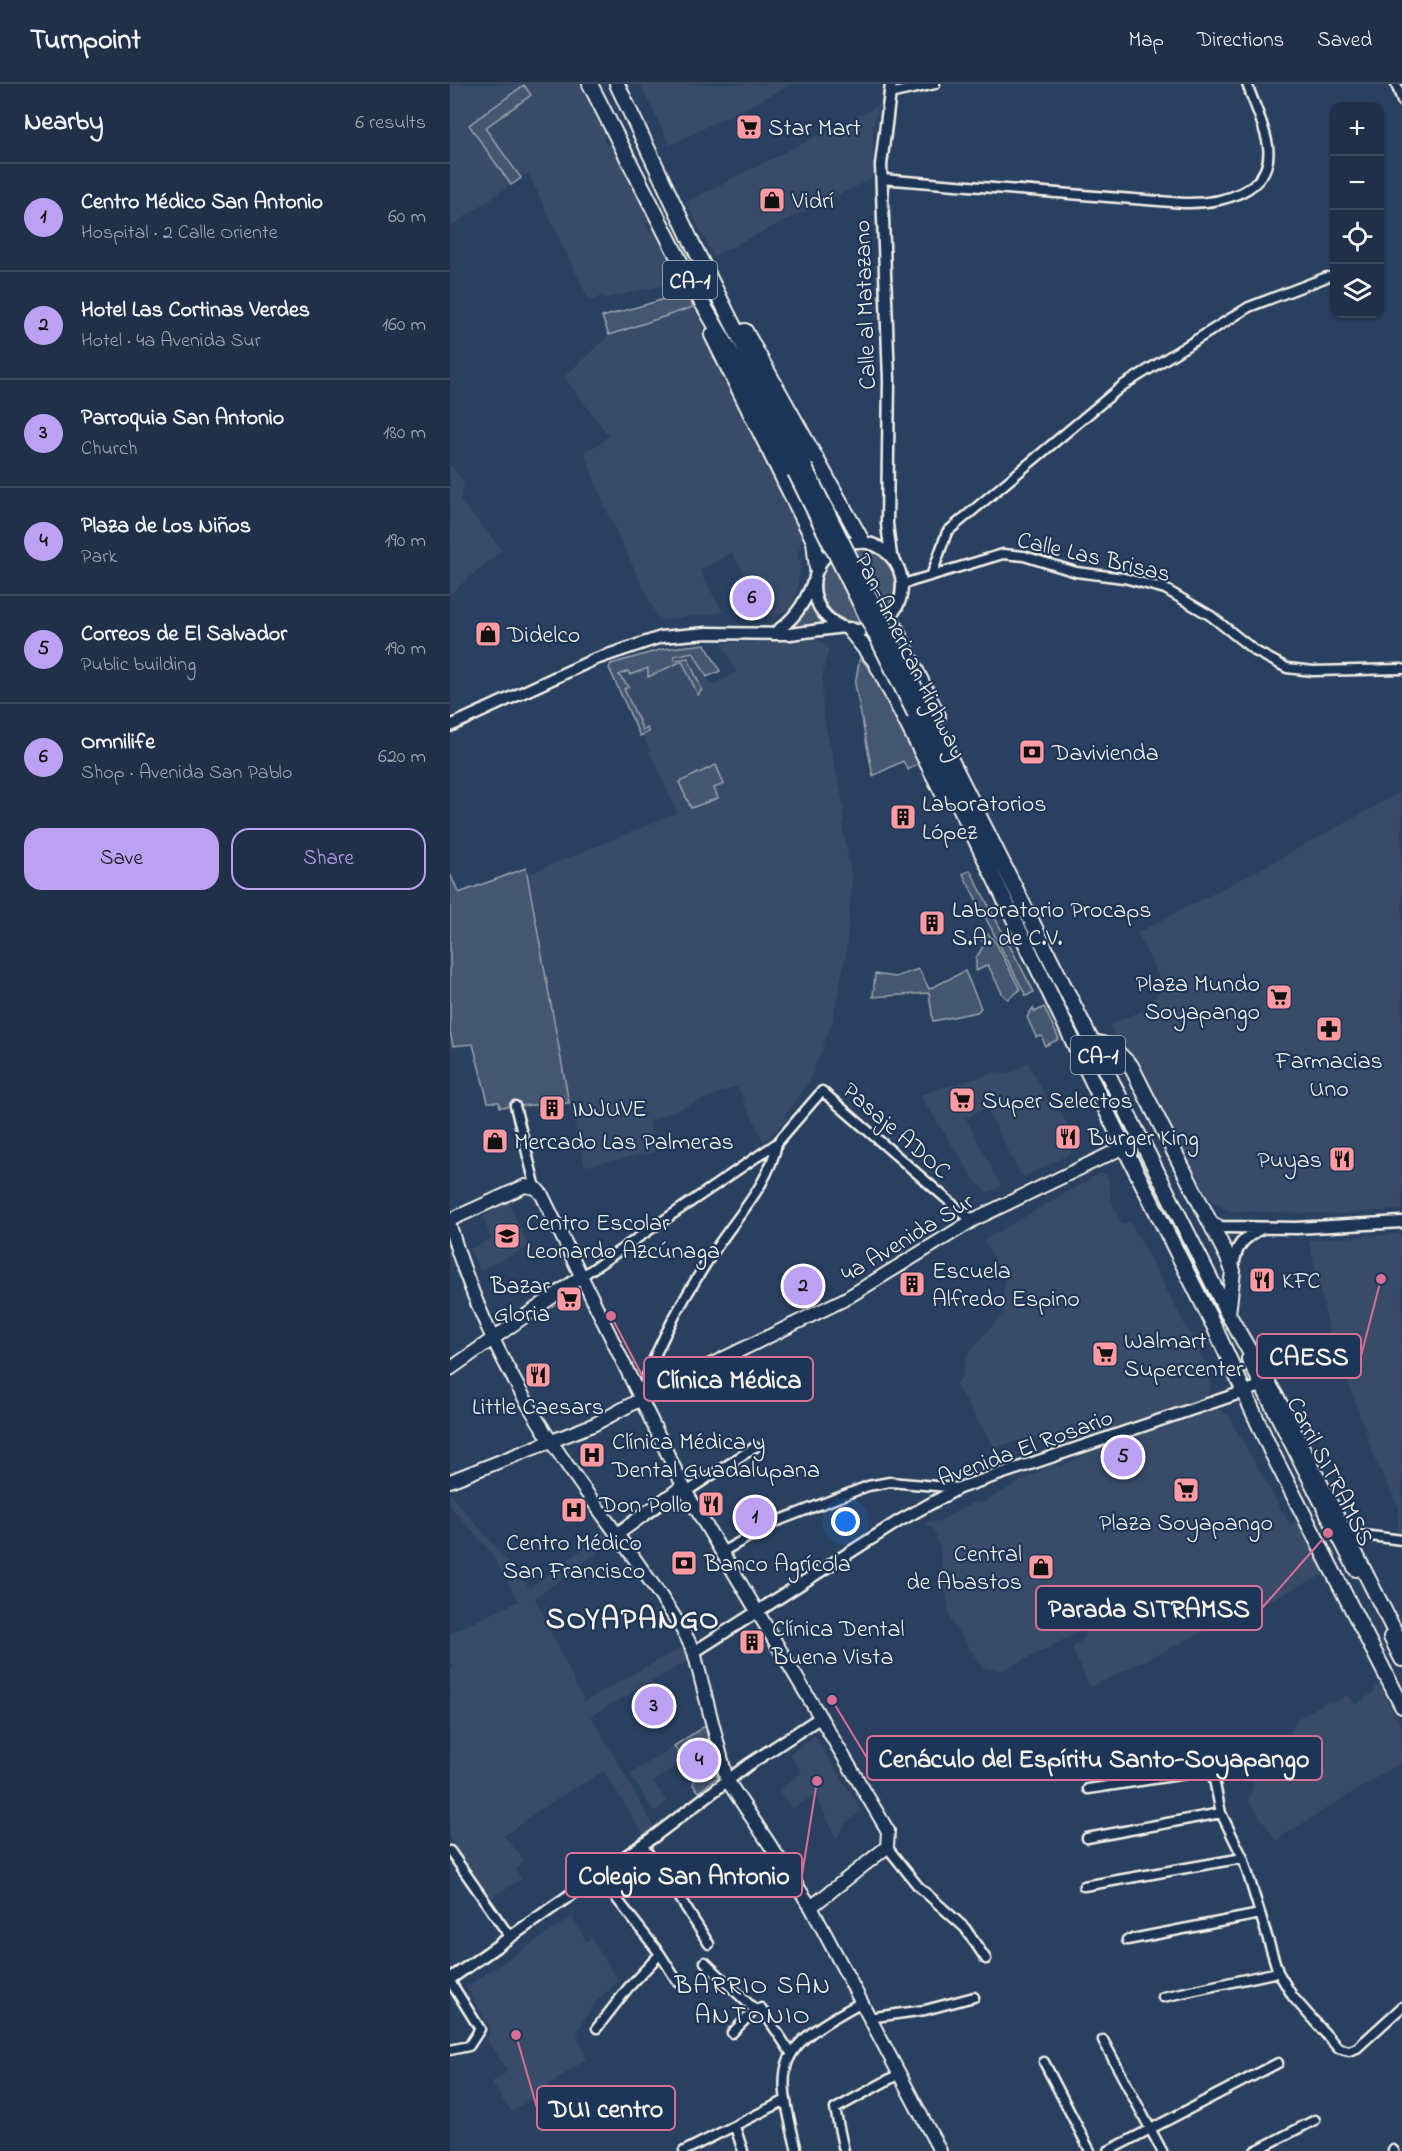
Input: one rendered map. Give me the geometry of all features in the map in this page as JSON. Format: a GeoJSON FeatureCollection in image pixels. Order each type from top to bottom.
{"type":"FeatureCollection","features":[{"type":"Feature","properties":{"kind":"main road","name":"Pan-American Highway"},"geometry":{"type":"LineString","coordinates":[[590,84],[694,289],[800,470]]}},
{"type":"Feature","properties":{"kind":"main road","name":"Pan-American Highway"},"geometry":{"type":"LineString","coordinates":[[617,84],[800,470],[920,711],[1014,887],[1228,1314],[1278,1400],[1402,1646]]}},
{"type":"Feature","properties":{"kind":"main road"},"geometry":{"type":"LineString","coordinates":[[693,245],[725,295],[867,542]]}},
{"type":"Feature","properties":{"kind":"main road"},"geometry":{"type":"LineString","coordinates":[[694,289],[698,308],[814,541],[816,573]]}},
{"type":"Feature","properties":{"kind":"main road"},"geometry":{"type":"LineString","coordinates":[[890,617],[992,825],[1014,887]]}},
{"type":"Feature","properties":{"kind":"main road"},"geometry":{"type":"LineString","coordinates":[[846,629],[875,661],[985,876],[1003,897]]}},
{"type":"Feature","properties":{"kind":"main road","name":"Pan-American Highway"},"geometry":{"type":"LineString","coordinates":[[920,711],[1003,897],[1214,1326],[1260,1427],[1330,1570],[1402,1706]]}},
{"type":"Feature","properties":{"kind":"main road"},"geometry":{"type":"LineString","coordinates":[[1091,1041],[1112,1047],[1131,1066],[1211,1222],[1233,1271],[1228,1314]]}},
{"type":"Feature","properties":{"kind":"main road","name":"4a Avenida Sur"},"geometry":{"type":"LineString","coordinates":[[450,1481],[595,1425],[639,1400],[837,1303],[975,1219],[1124,1146]]}},
{"type":"Feature","properties":{"kind":"main road"},"geometry":{"type":"LineString","coordinates":[[450,1220],[531,1187],[545,1200],[639,1400],[684,1489],[888,1831],[886,1847],[811,1907]]}},
{"type":"Feature","properties":{"kind":"main road"},"geometry":{"type":"LineString","coordinates":[[450,1226],[466,1280],[493,1339],[552,1442],[674,1615],[694,1652],[728,1780],[811,1907],[869,2021],[940,2151]]}},
{"type":"Feature","properties":{"kind":"main road"},"geometry":{"type":"LineString","coordinates":[[450,1368],[582,1276]]}},
{"type":"Feature","properties":{"kind":"main road","name":"Carril SITRAMSS"},"geometry":{"type":"LineString","coordinates":[[1239,1334],[1261,1386],[1402,1659]]}},
{"type":"Feature","properties":{"kind":"main road","name":"Carril SITRAMSS"},"geometry":{"type":"LineString","coordinates":[[1260,1427],[1278,1454],[1402,1694]]}},
{"type":"Feature","properties":{"kind":"main road"},"geometry":{"type":"LineString","coordinates":[[616,1535],[684,1489]]}},
{"type":"Feature","properties":{"kind":"street"},"geometry":{"type":"LineString","coordinates":[[890,89],[935,84]]}},
{"type":"Feature","properties":{"kind":"street"},"geometry":{"type":"LineString","coordinates":[[881,179],[1184,204],[1208,204],[1227,200],[1254,183],[1263,172],[1269,159],[1268,144],[1247,84]]}},
{"type":"Feature","properties":{"kind":"street"},"geometry":{"type":"LineString","coordinates":[[1396,84],[1402,101]]}},
{"type":"Feature","properties":{"kind":"street","name":"Calle al Matazano"},"geometry":{"type":"LineString","coordinates":[[890,89],[881,179],[889,380],[887,524],[891,556]]}},
{"type":"Feature","properties":{"kind":"street"},"geometry":{"type":"LineString","coordinates":[[932,574],[947,532],[1122,386],[1249,307],[1327,277]]}},
{"type":"Feature","properties":{"kind":"street"},"geometry":{"type":"LineString","coordinates":[[867,542],[887,524]]}},
{"type":"Feature","properties":{"kind":"street"},"geometry":{"type":"LineString","coordinates":[[450,726],[592,660],[661,637],[707,633],[772,634],[876,627],[890,617],[901,596],[903,584],[899,569],[891,556],[867,542],[846,543],[831,549],[816,573],[799,611],[789,622],[772,634]]}},
{"type":"Feature","properties":{"kind":"street","name":"Calle Las Brisas"},"geometry":{"type":"LineString","coordinates":[[903,584],[932,574],[948,573],[1003,554],[1024,556],[1076,572],[1124,578],[1165,589],[1211,616],[1255,651],[1287,668],[1313,671],[1402,669]]}},
{"type":"Feature","properties":{"kind":"street"},"geometry":{"type":"LineString","coordinates":[[816,573],[814,592],[819,607],[829,620],[846,629]]}},
{"type":"Feature","properties":{"kind":"street","name":"Pasaje ADOC"},"geometry":{"type":"LineString","coordinates":[[777,1143],[819,1093],[823,1092],[965,1215],[975,1219]]}},
{"type":"Feature","properties":{"kind":"street"},"geometry":{"type":"LineString","coordinates":[[514,1106],[531,1187]]}},
{"type":"Feature","properties":{"kind":"street"},"geometry":{"type":"LineString","coordinates":[[582,1276],[777,1143]]}},
{"type":"Feature","properties":{"kind":"street"},"geometry":{"type":"LineString","coordinates":[[639,1400],[646,1377],[679,1312],[714,1251],[768,1172],[777,1143]]}},
{"type":"Feature","properties":{"kind":"street"},"geometry":{"type":"LineString","coordinates":[[1211,1222],[1221,1227],[1263,1228],[1402,1222]]}},
{"type":"Feature","properties":{"kind":"street"},"geometry":{"type":"LineString","coordinates":[[1233,1271],[1237,1248],[1241,1241],[1263,1228]]}},
{"type":"Feature","properties":{"kind":"street","name":"Avenida El Rosario"},"geometry":{"type":"LineString","coordinates":[[694,1652],[911,1514],[960,1488],[1261,1386]]}},
{"type":"Feature","properties":{"kind":"street"},"geometry":{"type":"LineString","coordinates":[[684,1489],[755,1447]]}},
{"type":"Feature","properties":{"kind":"street"},"geometry":{"type":"LineString","coordinates":[[722,1552],[775,1522],[868,1486],[890,1482],[960,1488]]}},
{"type":"Feature","properties":{"kind":"street"},"geometry":{"type":"LineString","coordinates":[[1348,1538],[1363,1535],[1402,1540]]}},
{"type":"Feature","properties":{"kind":"street"},"geometry":{"type":"LineString","coordinates":[[450,2050],[469,2046],[480,2029],[450,1980],[600,1876],[728,1780],[821,1717]]}},
{"type":"Feature","properties":{"kind":"street"},"geometry":{"type":"LineString","coordinates":[[1088,1789],[1212,1770],[1223,1763]]}},
{"type":"Feature","properties":{"kind":"street"},"geometry":{"type":"LineString","coordinates":[[1212,1770],[1221,1813],[1243,1858],[1278,1972],[1293,1998],[1338,2048],[1349,2051],[1357,2048],[1402,2007]]}},
{"type":"Feature","properties":{"kind":"street"},"geometry":{"type":"LineString","coordinates":[[1087,1838],[1221,1813]]}},
{"type":"Feature","properties":{"kind":"street"},"geometry":{"type":"LineString","coordinates":[[642,1845],[671,1884],[709,1944]]}},
{"type":"Feature","properties":{"kind":"street"},"geometry":{"type":"LineString","coordinates":[[886,1847],[918,1886],[965,1928],[986,1959]]}},
{"type":"Feature","properties":{"kind":"street"},"geometry":{"type":"LineString","coordinates":[[450,1851],[510,1937]]}},
{"type":"Feature","properties":{"kind":"street"},"geometry":{"type":"LineString","coordinates":[[1084,1886],[1243,1858]]}},
{"type":"Feature","properties":{"kind":"street"},"geometry":{"type":"LineString","coordinates":[[600,1876],[660,1954],[677,1981]]}},
{"type":"Feature","properties":{"kind":"street"},"geometry":{"type":"LineString","coordinates":[[1127,1940],[1260,1914]]}},
{"type":"Feature","properties":{"kind":"street"},"geometry":{"type":"LineString","coordinates":[[597,2028],[628,1988],[660,1954]]}},
{"type":"Feature","properties":{"kind":"street"},"geometry":{"type":"LineString","coordinates":[[705,1962],[755,2010]]}},
{"type":"Feature","properties":{"kind":"street"},"geometry":{"type":"LineString","coordinates":[[1163,1997],[1278,1972]]}},
{"type":"Feature","properties":{"kind":"street"},"geometry":{"type":"LineString","coordinates":[[869,2021],[974,1997]]}},
{"type":"Feature","properties":{"kind":"street"},"geometry":{"type":"LineString","coordinates":[[797,2151],[784,2102],[783,2070],[791,2053],[826,2022],[860,2003]]}},
{"type":"Feature","properties":{"kind":"street"},"geometry":{"type":"LineString","coordinates":[[732,2033],[755,2010],[761,2008],[791,2053]]}},
{"type":"Feature","properties":{"kind":"street"},"geometry":{"type":"LineString","coordinates":[[1103,2040],[1162,2151]]}},
{"type":"Feature","properties":{"kind":"street"},"geometry":{"type":"LineString","coordinates":[[1044,2062],[1090,2151]]}},
{"type":"Feature","properties":{"kind":"street"},"geometry":{"type":"LineString","coordinates":[[1108,2151],[1278,2063]]}},
{"type":"Feature","properties":{"kind":"street"},"geometry":{"type":"LineString","coordinates":[[844,2151],[835,2109],[899,2074]]}},
{"type":"Feature","properties":{"kind":"street"},"geometry":{"type":"LineString","coordinates":[[684,2151],[784,2102]]}},
{"type":"Feature","properties":{"kind":"street"},"geometry":{"type":"LineString","coordinates":[[1255,2151],[1315,2120]]}},
{"type":"Feature","properties":{"kind":"street"},"geometry":{"type":"LineString","coordinates":[[735,2127],[743,2151]]}},
{"type":"Feature","properties":{"kind":"shaded area"},"geometry":{"type":"Polygon","coordinates":[[[450,84],[581,84],[605,133],[603,138],[606,145],[612,146],[650,221],[645,224],[649,232],[654,230],[680,282],[605,298],[603,295],[590,302],[528,173],[450,227],[450,84]]]}},
{"type":"Feature","properties":{"kind":"shaded area"},"geometry":{"type":"Polygon","coordinates":[[[640,84],[793,84],[670,145],[640,84]]]}},
{"type":"Feature","properties":{"kind":"shaded area"},"geometry":{"type":"Polygon","coordinates":[[[524,85],[531,95],[485,128],[521,178],[511,185],[469,125],[524,85]]]}},
{"type":"Feature","properties":{"kind":"shaded area"},"geometry":{"type":"Polygon","coordinates":[[[879,105],[873,127],[873,178],[713,256],[686,202],[879,105]]]}},
{"type":"Feature","properties":{"kind":"shaded area"},"geometry":{"type":"Polygon","coordinates":[[[686,293],[693,307],[609,335],[602,317],[686,293]]]}},
{"type":"Feature","properties":{"kind":"shaded area"},"geometry":{"type":"Polygon","coordinates":[[[693,307],[794,514],[800,532],[801,549],[798,550],[798,559],[802,559],[795,600],[789,608],[777,616],[763,616],[756,594],[732,553],[699,570],[723,612],[659,621],[604,505],[584,451],[598,445],[609,436],[564,377],[609,335],[693,307]]]}},
{"type":"Feature","properties":{"kind":"shaded area"},"geometry":{"type":"Polygon","coordinates":[[[450,465],[464,482],[460,500],[502,550],[450,594],[450,465]]]}},
{"type":"Feature","properties":{"kind":"shaded area"},"geometry":{"type":"Polygon","coordinates":[[[851,548],[865,548],[879,554],[889,564],[895,578],[895,592],[889,606],[879,616],[865,622],[851,622],[837,616],[827,606],[821,592],[821,578],[827,564],[837,554],[851,548]]]}},
{"type":"Feature","properties":{"kind":"shaded area"},"geometry":{"type":"Polygon","coordinates":[[[814,577],[816,593],[821,606],[830,618],[843,627],[772,634],[805,601],[814,577]]]}},
{"type":"Feature","properties":{"kind":"shaded area"},"geometry":{"type":"Polygon","coordinates":[[[816,640],[829,647],[822,679],[823,714],[844,808],[843,830],[852,878],[846,954],[832,1023],[809,1082],[785,1116],[788,1118],[764,1142],[737,1086],[649,1121],[655,1152],[585,1166],[569,1103],[529,874],[677,813],[614,670],[693,652],[711,685],[736,673],[722,643],[816,640]]]}},
{"type":"Feature","properties":{"kind":"shaded area"},"geometry":{"type":"Polygon","coordinates":[[[705,644],[720,671],[707,677],[693,652],[674,656],[675,660],[688,658],[702,690],[698,695],[682,661],[648,677],[648,668],[630,675],[628,671],[619,675],[629,687],[624,689],[643,730],[647,728],[649,732],[640,736],[609,668],[611,664],[663,649],[705,644]]]}},
{"type":"Feature","properties":{"kind":"shaded area"},"geometry":{"type":"Polygon","coordinates":[[[860,657],[879,681],[920,762],[908,770],[903,761],[873,776],[855,684],[860,657]]]}},
{"type":"Feature","properties":{"kind":"shaded area"},"geometry":{"type":"Polygon","coordinates":[[[716,765],[724,784],[714,788],[718,798],[691,808],[679,782],[716,765]]]}},
{"type":"Feature","properties":{"kind":"shaded area","name":"Plaza Mundo Soyapango"},"geometry":{"type":"Polygon","coordinates":[[[1399,793],[1402,798],[1402,1209],[1344,1214],[1228,1211],[1210,1199],[1109,1025],[1147,1009],[1163,985],[1137,933],[1399,793]]]}},
{"type":"Feature","properties":{"kind":"shaded area"},"geometry":{"type":"Polygon","coordinates":[[[526,868],[569,1103],[500,1107],[499,1102],[488,1102],[473,1044],[453,1046],[450,1032],[450,874],[459,893],[526,868]]]}},
{"type":"Feature","properties":{"kind":"shaded area"},"geometry":{"type":"Polygon","coordinates":[[[970,870],[1034,992],[1026,996],[963,874],[970,870]]]}},
{"type":"Feature","properties":{"kind":"shaded area"},"geometry":{"type":"Polygon","coordinates":[[[988,934],[996,943],[1020,990],[1008,999],[1003,995],[988,965],[976,971],[976,958],[984,945],[981,939],[988,934]]]}},
{"type":"Feature","properties":{"kind":"shaded area"},"geometry":{"type":"Polygon","coordinates":[[[919,969],[929,989],[965,971],[981,1008],[977,1012],[933,1021],[929,993],[873,997],[875,974],[895,977],[919,969]]]}},
{"type":"Feature","properties":{"kind":"shaded area"},"geometry":{"type":"Polygon","coordinates":[[[1044,1007],[1059,1039],[1045,1046],[1042,1036],[1036,1037],[1027,1017],[1033,1008],[1035,1012],[1044,1007]]]}},
{"type":"Feature","properties":{"kind":"shaded area"},"geometry":{"type":"Polygon","coordinates":[[[1028,1063],[1054,1112],[1060,1110],[1075,1141],[1068,1145],[1072,1153],[1025,1176],[1020,1174],[986,1107],[966,1118],[1001,1187],[986,1193],[983,1187],[978,1185],[920,1095],[997,1072],[1005,1075],[1028,1063]]]}},
{"type":"Feature","properties":{"kind":"shaded area"},"geometry":{"type":"Polygon","coordinates":[[[1099,1174],[1105,1174],[1108,1179],[1112,1203],[1122,1224],[1130,1221],[1205,1362],[1211,1379],[1210,1392],[1203,1401],[1058,1452],[1047,1435],[994,1447],[955,1384],[962,1378],[966,1358],[1003,1313],[1004,1278],[984,1240],[1099,1174]]]}},
{"type":"Feature","properties":{"kind":"shaded area","name":"Centro Escolar Leonardo Azcúnaga"},"geometry":{"type":"Polygon","coordinates":[[[508,1202],[529,1247],[480,1270],[470,1249],[491,1239],[483,1216],[508,1202]]]}},
{"type":"Feature","properties":{"kind":"shaded area"},"geometry":{"type":"Polygon","coordinates":[[[1402,1234],[1402,1540],[1397,1539],[1399,1508],[1376,1462],[1346,1375],[1335,1357],[1309,1240],[1402,1234]]]}},
{"type":"Feature","properties":{"kind":"shaded area"},"geometry":{"type":"Polygon","coordinates":[[[1215,1407],[1228,1415],[1290,1525],[1300,1520],[1327,1573],[1090,1687],[1072,1649],[1084,1638],[1085,1629],[1002,1671],[982,1667],[950,1619],[939,1545],[934,1531],[924,1522],[939,1521],[976,1501],[979,1504],[1052,1465],[1060,1467],[1084,1455],[1215,1407]]]}},
{"type":"Feature","properties":{"kind":"shaded area"},"geometry":{"type":"Polygon","coordinates":[[[450,1494],[530,1588],[600,1536],[602,1529],[611,1543],[535,1598],[584,1702],[683,1646],[689,1660],[591,1716],[655,1829],[644,1836],[604,1771],[540,1809],[504,1836],[524,1860],[516,1870],[522,1879],[490,1898],[450,1840],[450,1670],[453,1668],[450,1656],[450,1633],[519,1601],[489,1550],[450,1506],[450,1494]]]}},
{"type":"Feature","properties":{"kind":"shaded area"},"geometry":{"type":"Polygon","coordinates":[[[1379,1684],[1402,1728],[1402,1762],[1276,1840],[1249,1801],[1254,1780],[1266,1771],[1274,1758],[1281,1753],[1297,1719],[1328,1701],[1335,1702],[1346,1696],[1356,1704],[1376,1691],[1373,1688],[1379,1684]]]}},
{"type":"Feature","properties":{"kind":"shaded area"},"geometry":{"type":"Polygon","coordinates":[[[705,1726],[717,1777],[699,1792],[693,1785],[695,1777],[674,1746],[705,1726]]]}},
{"type":"Feature","properties":{"kind":"shaded area"},"geometry":{"type":"Polygon","coordinates":[[[815,1736],[862,1811],[846,1823],[836,1839],[816,1794],[792,1809],[778,1790],[802,1773],[790,1754],[815,1736]]]}},
{"type":"Feature","properties":{"kind":"shaded area"},"geometry":{"type":"Polygon","coordinates":[[[674,1746],[685,1761],[654,1782],[667,1802],[654,1812],[630,1774],[674,1746]]]}},
{"type":"Feature","properties":{"kind":"shaded area"},"geometry":{"type":"Polygon","coordinates":[[[572,1917],[586,1941],[591,1938],[618,1981],[594,2004],[577,2031],[586,2059],[512,2112],[491,2083],[508,2071],[487,2040],[490,2028],[466,1987],[572,1917]]]}},
{"type":"Feature","properties":{"kind":"place","name":"Star Mart"},"geometry":{"type":"Point","coordinates":[749,127]}},
{"type":"Feature","properties":{"kind":"place","name":"Vidrí"},"geometry":{"type":"Point","coordinates":[772,200]}},
{"type":"Feature","properties":{"kind":"place","name":"Omnilife"},"geometry":{"type":"Point","coordinates":[752,598]}},
{"type":"Feature","properties":{"kind":"place","name":"Didelco"},"geometry":{"type":"Point","coordinates":[488,634]}},
{"type":"Feature","properties":{"kind":"place","name":"Davivienda"},"geometry":{"type":"Point","coordinates":[1032,752]}},
{"type":"Feature","properties":{"kind":"place","name":"Laboratorios López"},"geometry":{"type":"Point","coordinates":[903,817]}},
{"type":"Feature","properties":{"kind":"place","name":"Laboratorio Procaps S.A. de C.V."},"geometry":{"type":"Point","coordinates":[932,923]}},
{"type":"Feature","properties":{"kind":"place","name":"Plaza Mundo Soyapango"},"geometry":{"type":"Point","coordinates":[1279,997]}},
{"type":"Feature","properties":{"kind":"place","name":"Farmacias Uno"},"geometry":{"type":"Point","coordinates":[1329,1029]}},
{"type":"Feature","properties":{"kind":"place","name":"Super Selectos"},"geometry":{"type":"Point","coordinates":[962,1100]}},
{"type":"Feature","properties":{"kind":"place","name":"INJUVE"},"geometry":{"type":"Point","coordinates":[552,1108]}},
{"type":"Feature","properties":{"kind":"place","name":"Burger King"},"geometry":{"type":"Point","coordinates":[1068,1137]}},
{"type":"Feature","properties":{"kind":"place","name":"Mercado Las Palmeras"},"geometry":{"type":"Point","coordinates":[495,1141]}},
{"type":"Feature","properties":{"kind":"place","name":"Puyas"},"geometry":{"type":"Point","coordinates":[1342,1159]}},
{"type":"Feature","properties":{"kind":"place","name":"Centro Escolar Leonardo Azcúnaga"},"geometry":{"type":"Point","coordinates":[507,1236]}},
{"type":"Feature","properties":{"kind":"place","name":"CAESS"},"geometry":{"type":"Point","coordinates":[1381,1279]}},
{"type":"Feature","properties":{"kind":"place","name":"KFC"},"geometry":{"type":"Point","coordinates":[1262,1280]}},
{"type":"Feature","properties":{"kind":"place","name":"Escuela Alfredo Espino"},"geometry":{"type":"Point","coordinates":[912,1284]}},
{"type":"Feature","properties":{"kind":"place","name":"Hotel Las Cortinas Verdes"},"geometry":{"type":"Point","coordinates":[803,1286]}},
{"type":"Feature","properties":{"kind":"place","name":"Bazar Gloria"},"geometry":{"type":"Point","coordinates":[569,1299]}},
{"type":"Feature","properties":{"kind":"place","name":"Clínica Médica"},"geometry":{"type":"Point","coordinates":[611,1316]}},
{"type":"Feature","properties":{"kind":"place","name":"Walmart Supercenter"},"geometry":{"type":"Point","coordinates":[1105,1354]}},
{"type":"Feature","properties":{"kind":"place","name":"Little Caesars"},"geometry":{"type":"Point","coordinates":[538,1375]}},
{"type":"Feature","properties":{"kind":"place","name":"Clínica Médica y Dental Guadalupana"},"geometry":{"type":"Point","coordinates":[592,1455]}},
{"type":"Feature","properties":{"kind":"place","name":"Correos de El Salvador"},"geometry":{"type":"Point","coordinates":[1123,1457]}},
{"type":"Feature","properties":{"kind":"place","name":"Plaza Soyapango"},"geometry":{"type":"Point","coordinates":[1186,1490]}},
{"type":"Feature","properties":{"kind":"place","name":"Don Pollo"},"geometry":{"type":"Point","coordinates":[711,1504]}},
{"type":"Feature","properties":{"kind":"place","name":"Centro Médico San Francisco"},"geometry":{"type":"Point","coordinates":[574,1510]}},
{"type":"Feature","properties":{"kind":"place","name":"Centro Médico San Antonio"},"geometry":{"type":"Point","coordinates":[755,1517]}},
{"type":"Feature","properties":{"kind":"place","name":"Parada SITRAMSS"},"geometry":{"type":"Point","coordinates":[1328,1533]}},
{"type":"Feature","properties":{"kind":"place","name":"Banco Agrícola"},"geometry":{"type":"Point","coordinates":[684,1563]}},
{"type":"Feature","properties":{"kind":"place","name":"Central de Abastos"},"geometry":{"type":"Point","coordinates":[1041,1567]}},
{"type":"Feature","properties":{"kind":"place","name":"Clínica Dental Buena Vista"},"geometry":{"type":"Point","coordinates":[752,1642]}},
{"type":"Feature","properties":{"kind":"place","name":"Cenáculo del Espíritu Santo-Soyapango"},"geometry":{"type":"Point","coordinates":[832,1700]}},
{"type":"Feature","properties":{"kind":"place","name":"Parroquia San Antonio"},"geometry":{"type":"Point","coordinates":[654,1706]}},
{"type":"Feature","properties":{"kind":"place","name":"Plaza de Los Niños"},"geometry":{"type":"Point","coordinates":[699,1760]}},
{"type":"Feature","properties":{"kind":"place","name":"Colegio San Antonio"},"geometry":{"type":"Point","coordinates":[817,1781]}},
{"type":"Feature","properties":{"kind":"place","name":"DUI centro"},"geometry":{"type":"Point","coordinates":[516,2035]}},
{"type":"Feature","properties":{"kind":"district","name":"SOYAPANGO"},"geometry":{"type":"Point","coordinates":[633,1618]}},
{"type":"Feature","properties":{"kind":"district","name":"BARRIO SAN ANTONIO"},"geometry":{"type":"Point","coordinates":[753,1999]}}]}
